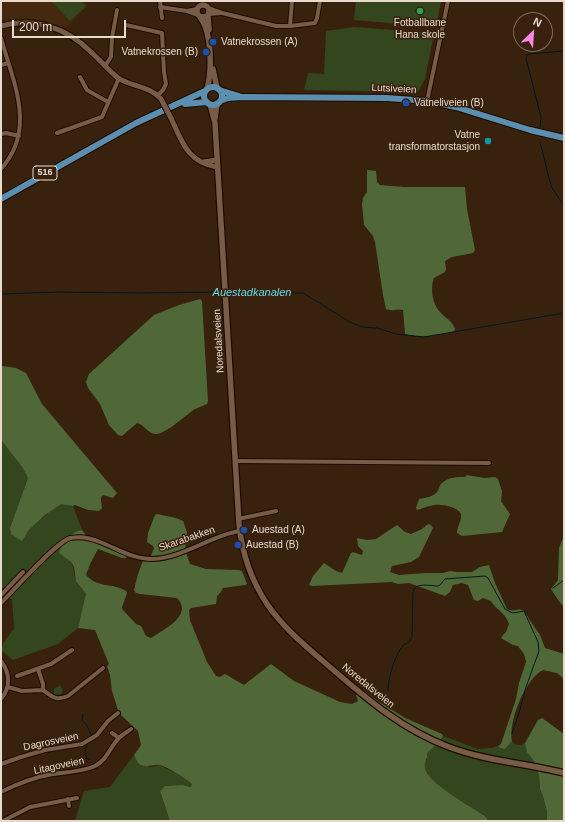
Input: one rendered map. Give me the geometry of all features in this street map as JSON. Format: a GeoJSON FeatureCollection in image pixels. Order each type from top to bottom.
{"type":"FeatureCollection","features":[{"type":"Feature","properties":{"kind":"main road"},"geometry":{"type":"LineString","coordinates":[[209,103],[204,96],[210,68],[207,34],[204,22],[199,16],[198,6],[202,5],[206,5],[209,15],[213,68],[218,89],[222,95],[218,102]]}},
{"type":"Feature","properties":{"kind":"main road"},"geometry":{"type":"LineString","coordinates":[[199,16],[204,18],[209,15]]}},
{"type":"Feature","properties":{"kind":"main road","name":"516"},"geometry":{"type":"LineString","coordinates":[[1,199],[136,123],[212,87],[218,89]]}},
{"type":"Feature","properties":{"kind":"main road","name":"Lutsiveien"},"geometry":{"type":"LineString","coordinates":[[218,89],[242,97]]}},
{"type":"Feature","properties":{"kind":"main road","name":"Lutsiveien"},"geometry":{"type":"LineString","coordinates":[[218,102],[228,98],[242,97],[372,97],[427,101],[456,107],[530,130],[564,138]]}},
{"type":"Feature","properties":{"kind":"main road","name":"516"},"geometry":{"type":"LineString","coordinates":[[173,106],[198,102],[218,102]]}},
{"type":"Feature","properties":{"kind":"main road","name":"Noredalsveien"},"geometry":{"type":"LineString","coordinates":[[214,123],[218,102]]}},
{"type":"Feature","properties":{"kind":"main road","name":"Noredalsveien"},"geometry":{"type":"LineString","coordinates":[[209,103],[214,123],[239,531],[245,557],[253,578],[265,600],[275,614],[299,640],[386,713],[421,734],[459,751],[491,760],[564,772]]}},
{"type":"Feature","properties":{"kind":"street"},"geometry":{"type":"LineString","coordinates":[[160,1],[162,18]]}},
{"type":"Feature","properties":{"kind":"street"},"geometry":{"type":"LineString","coordinates":[[290,26],[292,1]]}},
{"type":"Feature","properties":{"kind":"street"},"geometry":{"type":"LineString","coordinates":[[206,5],[222,13],[272,25],[290,26],[315,23],[320,1]]}},
{"type":"Feature","properties":{"kind":"street"},"geometry":{"type":"LineString","coordinates":[[427,101],[448,1]]}},
{"type":"Feature","properties":{"kind":"street"},"geometry":{"type":"LineString","coordinates":[[187,11],[198,6]]}},
{"type":"Feature","properties":{"kind":"street"},"geometry":{"type":"LineString","coordinates":[[160,7],[187,11],[199,16]]}},
{"type":"Feature","properties":{"kind":"street"},"geometry":{"type":"LineString","coordinates":[[105,66],[111,57],[112,38],[118,10]]}},
{"type":"Feature","properties":{"kind":"street"},"geometry":{"type":"LineString","coordinates":[[209,15],[222,13]]}},
{"type":"Feature","properties":{"kind":"street"},"geometry":{"type":"LineString","coordinates":[[1,26],[32,23],[56,28],[78,40],[119,78],[147,89],[160,97],[189,154],[207,166],[217,167]]}},
{"type":"Feature","properties":{"kind":"street"},"geometry":{"type":"LineString","coordinates":[[126,25],[162,33],[166,84],[160,97]]}},
{"type":"Feature","properties":{"kind":"street"},"geometry":{"type":"LineString","coordinates":[[1,38],[20,106],[21,122],[19,136],[14,150],[1,169]]}},
{"type":"Feature","properties":{"kind":"street"},"geometry":{"type":"LineString","coordinates":[[1,65],[8,63]]}},
{"type":"Feature","properties":{"kind":"street"},"geometry":{"type":"LineString","coordinates":[[80,77],[87,90],[108,102]]}},
{"type":"Feature","properties":{"kind":"street"},"geometry":{"type":"LineString","coordinates":[[57,133],[102,117],[119,78]]}},
{"type":"Feature","properties":{"kind":"street"},"geometry":{"type":"LineString","coordinates":[[1,134],[6,133],[19,136]]}},
{"type":"Feature","properties":{"kind":"street"},"geometry":{"type":"LineString","coordinates":[[202,162],[216,160]]}},
{"type":"Feature","properties":{"kind":"street"},"geometry":{"type":"LineString","coordinates":[[235,461],[489,463]]}},
{"type":"Feature","properties":{"kind":"street"},"geometry":{"type":"LineString","coordinates":[[238,519],[276,511]]}},
{"type":"Feature","properties":{"kind":"street","name":"Skarabakken"},"geometry":{"type":"LineString","coordinates":[[1,603],[57,546],[70,538],[80,537],[90,539],[133,556],[152,559],[176,554],[223,535],[239,531]]}},
{"type":"Feature","properties":{"kind":"street"},"geometry":{"type":"LineString","coordinates":[[1,595],[23,572]]}},
{"type":"Feature","properties":{"kind":"street"},"geometry":{"type":"LineString","coordinates":[[17,676],[57,661],[72,650]]}},
{"type":"Feature","properties":{"kind":"street"},"geometry":{"type":"LineString","coordinates":[[1,661],[5,666],[8,676],[8,687],[1,700]]}},
{"type":"Feature","properties":{"kind":"street"},"geometry":{"type":"LineString","coordinates":[[38,668],[43,684],[43,690]]}},
{"type":"Feature","properties":{"kind":"street"},"geometry":{"type":"LineString","coordinates":[[8,687],[22,691],[43,690],[57,699],[63,698],[68,696],[103,668]]}},
{"type":"Feature","properties":{"kind":"street","name":"Dagrosveien"},"geometry":{"type":"LineString","coordinates":[[1,764],[45,750],[82,744],[97,735],[108,722],[118,714]]}},
{"type":"Feature","properties":{"kind":"street","name":"Litagoveien"},"geometry":{"type":"LineString","coordinates":[[1,792],[35,778],[82,770],[95,766],[106,758],[118,738],[131,729]]}},
{"type":"Feature","properties":{"kind":"street"},"geometry":{"type":"LineString","coordinates":[[112,733],[118,738]]}},
{"type":"Feature","properties":{"kind":"street"},"geometry":{"type":"LineString","coordinates":[[3,821],[30,807],[77,798]]}},
{"type":"Feature","properties":{"kind":"street"},"geometry":{"type":"LineString","coordinates":[[68,799],[69,806]]}},
{"type":"Feature","properties":{"kind":"shaded area"},"geometry":{"type":"Polygon","coordinates":[[[1,1],[84,1],[88,5],[66,28],[46,21],[32,19],[1,20],[1,1]]]}},
{"type":"Feature","properties":{"kind":"green space"},"geometry":{"type":"Polygon","coordinates":[[[51,1],[81,1],[86,6],[70,21],[51,1]]]}},
{"type":"Feature","properties":{"kind":"green space"},"geometry":{"type":"Polygon","coordinates":[[[356,1],[441,1],[436,27],[354,20],[356,1]]]}},
{"type":"Feature","properties":{"kind":"green space"},"geometry":{"type":"Polygon","coordinates":[[[354,27],[434,33],[425,79],[418,92],[304,90],[308,73],[324,74],[326,31],[354,27]]]}},
{"type":"Feature","properties":{"kind":"green space"},"geometry":{"type":"Polygon","coordinates":[[[367,170],[376,171],[377,182],[380,185],[404,187],[465,187],[467,209],[475,250],[473,253],[452,257],[445,261],[445,272],[434,278],[432,286],[432,295],[435,305],[437,309],[452,323],[455,329],[454,332],[423,336],[405,334],[403,310],[386,309],[375,242],[373,236],[364,225],[362,204],[363,198],[367,192],[367,170]]]}},
{"type":"Feature","properties":{"kind":"green space"},"geometry":{"type":"Polygon","coordinates":[[[200,299],[202,301],[207,404],[195,409],[170,428],[159,433],[152,433],[137,423],[122,436],[118,435],[109,425],[100,404],[88,388],[86,382],[89,374],[154,315],[179,305],[200,299]]]}},
{"type":"Feature","properties":{"kind":"green space"},"geometry":{"type":"Polygon","coordinates":[[[2,366],[16,368],[26,373],[42,404],[117,493],[113,498],[102,496],[102,508],[99,511],[88,510],[75,505],[61,504],[45,515],[29,530],[22,541],[11,534],[10,528],[28,478],[22,467],[1,440],[2,366]]]}},
{"type":"Feature","properties":{"kind":"green space"},"geometry":{"type":"Polygon","coordinates":[[[1,440],[22,467],[28,478],[10,528],[23,539],[29,530],[57,505],[63,503],[73,506],[82,530],[73,533],[67,538],[62,546],[60,554],[70,561],[76,580],[87,596],[78,628],[58,644],[13,660],[1,650],[4,642],[14,628],[12,599],[1,599],[1,440]]]}},
{"type":"Feature","properties":{"kind":"green space"},"geometry":{"type":"Polygon","coordinates":[[[467,475],[484,478],[495,477],[498,479],[502,491],[501,501],[510,514],[502,532],[462,536],[457,533],[461,514],[454,508],[444,505],[435,505],[417,510],[416,508],[419,499],[435,494],[443,482],[452,478],[465,477],[467,475]]]}},
{"type":"Feature","properties":{"kind":"green space"},"geometry":{"type":"Polygon","coordinates":[[[157,514],[183,521],[187,532],[185,550],[190,564],[206,569],[242,571],[247,584],[223,588],[217,596],[216,604],[191,608],[189,610],[190,620],[207,662],[216,676],[220,677],[225,674],[244,685],[271,664],[294,681],[340,702],[352,704],[358,701],[356,695],[359,687],[405,718],[442,734],[443,736],[438,743],[427,753],[425,768],[428,774],[433,781],[485,816],[489,821],[170,821],[160,791],[165,786],[182,785],[191,787],[192,784],[182,776],[163,766],[143,766],[138,762],[134,755],[141,745],[138,731],[121,715],[118,710],[112,691],[107,666],[109,664],[95,630],[78,628],[86,594],[76,581],[74,567],[71,562],[59,553],[62,545],[74,532],[82,530],[86,535],[110,544],[127,554],[126,558],[122,558],[98,549],[86,575],[100,584],[121,588],[126,591],[127,593],[122,609],[136,624],[141,626],[146,636],[151,638],[175,621],[182,610],[181,604],[177,598],[140,594],[136,593],[134,590],[144,558],[145,556],[151,556],[154,548],[147,542],[148,533],[155,515],[157,514]]]}},
{"type":"Feature","properties":{"kind":"green space"},"geometry":{"type":"Polygon","coordinates":[[[428,524],[433,528],[419,557],[411,562],[392,566],[390,572],[399,575],[443,573],[450,571],[472,572],[480,567],[489,565],[495,583],[507,609],[523,610],[540,635],[545,648],[564,654],[564,679],[557,673],[543,670],[536,675],[524,691],[515,713],[511,733],[512,741],[505,749],[498,746],[501,744],[516,699],[519,683],[526,662],[524,654],[518,646],[513,645],[501,638],[506,632],[509,624],[503,614],[491,601],[483,598],[478,601],[474,600],[468,585],[462,583],[453,585],[450,592],[445,596],[409,583],[398,584],[392,582],[309,585],[313,576],[324,563],[342,573],[351,553],[353,552],[362,555],[363,551],[358,546],[357,538],[367,540],[376,539],[397,525],[405,532],[411,534],[422,529],[428,524]]]}},
{"type":"Feature","properties":{"kind":"green space"},"geometry":{"type":"Polygon","coordinates":[[[564,536],[564,607],[551,589],[558,580],[559,548],[564,536]]]}},
{"type":"Feature","properties":{"kind":"green space"},"geometry":{"type":"Polygon","coordinates":[[[60,685],[63,690],[61,694],[54,695],[54,689],[60,685]]]}},
{"type":"Feature","properties":{"kind":"green space"},"geometry":{"type":"Polygon","coordinates":[[[542,718],[564,734],[564,821],[547,821],[547,812],[540,789],[539,775],[533,760],[527,752],[525,743],[538,720],[542,718]]]}},
{"type":"Feature","properties":{"kind":"green space"},"geometry":{"type":"Polygon","coordinates":[[[443,736],[478,749],[498,746],[505,749],[512,741],[518,745],[525,743],[539,775],[540,789],[547,812],[547,821],[489,821],[485,816],[441,788],[427,774],[424,767],[427,759],[427,752],[438,743],[443,736]]]}},
{"type":"Feature","properties":{"kind":"green space"},"geometry":{"type":"Polygon","coordinates":[[[134,755],[138,763],[150,767],[159,765],[188,779],[192,784],[191,787],[182,785],[165,786],[160,791],[170,821],[75,821],[84,791],[110,787],[134,755]]]}},
{"type":"Feature","properties":{"kind":"waterway"},"geometry":{"type":"LineString","coordinates":[[540,127],[541,117],[526,58],[528,54],[564,51]]}},
{"type":"Feature","properties":{"kind":"waterway"},"geometry":{"type":"LineString","coordinates":[[540,142],[551,186],[564,206]]}},
{"type":"Feature","properties":{"kind":"waterway","name":"Auestadkanalen"},"geometry":{"type":"LineString","coordinates":[[1,294],[58,292],[222,292]]}},
{"type":"Feature","properties":{"kind":"waterway","name":"Auestadkanalen"},"geometry":{"type":"LineString","coordinates":[[227,292],[303,293],[350,322],[362,327],[377,328],[396,334],[424,337],[564,313]]}},
{"type":"Feature","properties":{"kind":"waterway"},"geometry":{"type":"LineString","coordinates":[[388,690],[390,675],[398,652],[402,646],[410,641],[412,637],[413,591],[415,588],[420,585],[439,586],[445,579],[485,576],[488,578],[505,609],[513,613],[524,611],[538,642],[539,651],[512,733]]}},
{"type":"Feature","properties":{"kind":"waterway"},"geometry":{"type":"LineString","coordinates":[[553,588],[564,580]]}},
{"type":"Feature","properties":{"kind":"waterway"},"geometry":{"type":"LineString","coordinates":[[83,714],[82,720],[86,724],[91,734]]}},
{"type":"Feature","properties":{"kind":"waterway"},"geometry":{"type":"LineString","coordinates":[[86,754],[85,752],[87,745]]}},
{"type":"Feature","properties":{"kind":"waterway"},"geometry":{"type":"LineString","coordinates":[[86,755],[87,759],[90,759]]}},
{"type":"Feature","properties":{"kind":"place","name":"Fotballbane Hana skole"},"geometry":{"type":"Point","coordinates":[420,11]}},
{"type":"Feature","properties":{"kind":"place","name":"Vatnekrossen (A)"},"geometry":{"type":"Point","coordinates":[213,42]}},
{"type":"Feature","properties":{"kind":"place","name":"Vatnekrossen (B)"},"geometry":{"type":"Point","coordinates":[206,52]}},
{"type":"Feature","properties":{"kind":"place","name":"Vatneliveien (B)"},"geometry":{"type":"Point","coordinates":[406,103]}},
{"type":"Feature","properties":{"kind":"place","name":"Vatne transformatorstasjon"},"geometry":{"type":"Point","coordinates":[488,141]}},
{"type":"Feature","properties":{"kind":"place","name":"Auestad (A)"},"geometry":{"type":"Point","coordinates":[244,530]}},
{"type":"Feature","properties":{"kind":"place","name":"Auestad (B)"},"geometry":{"type":"Point","coordinates":[238,545]}}]}
